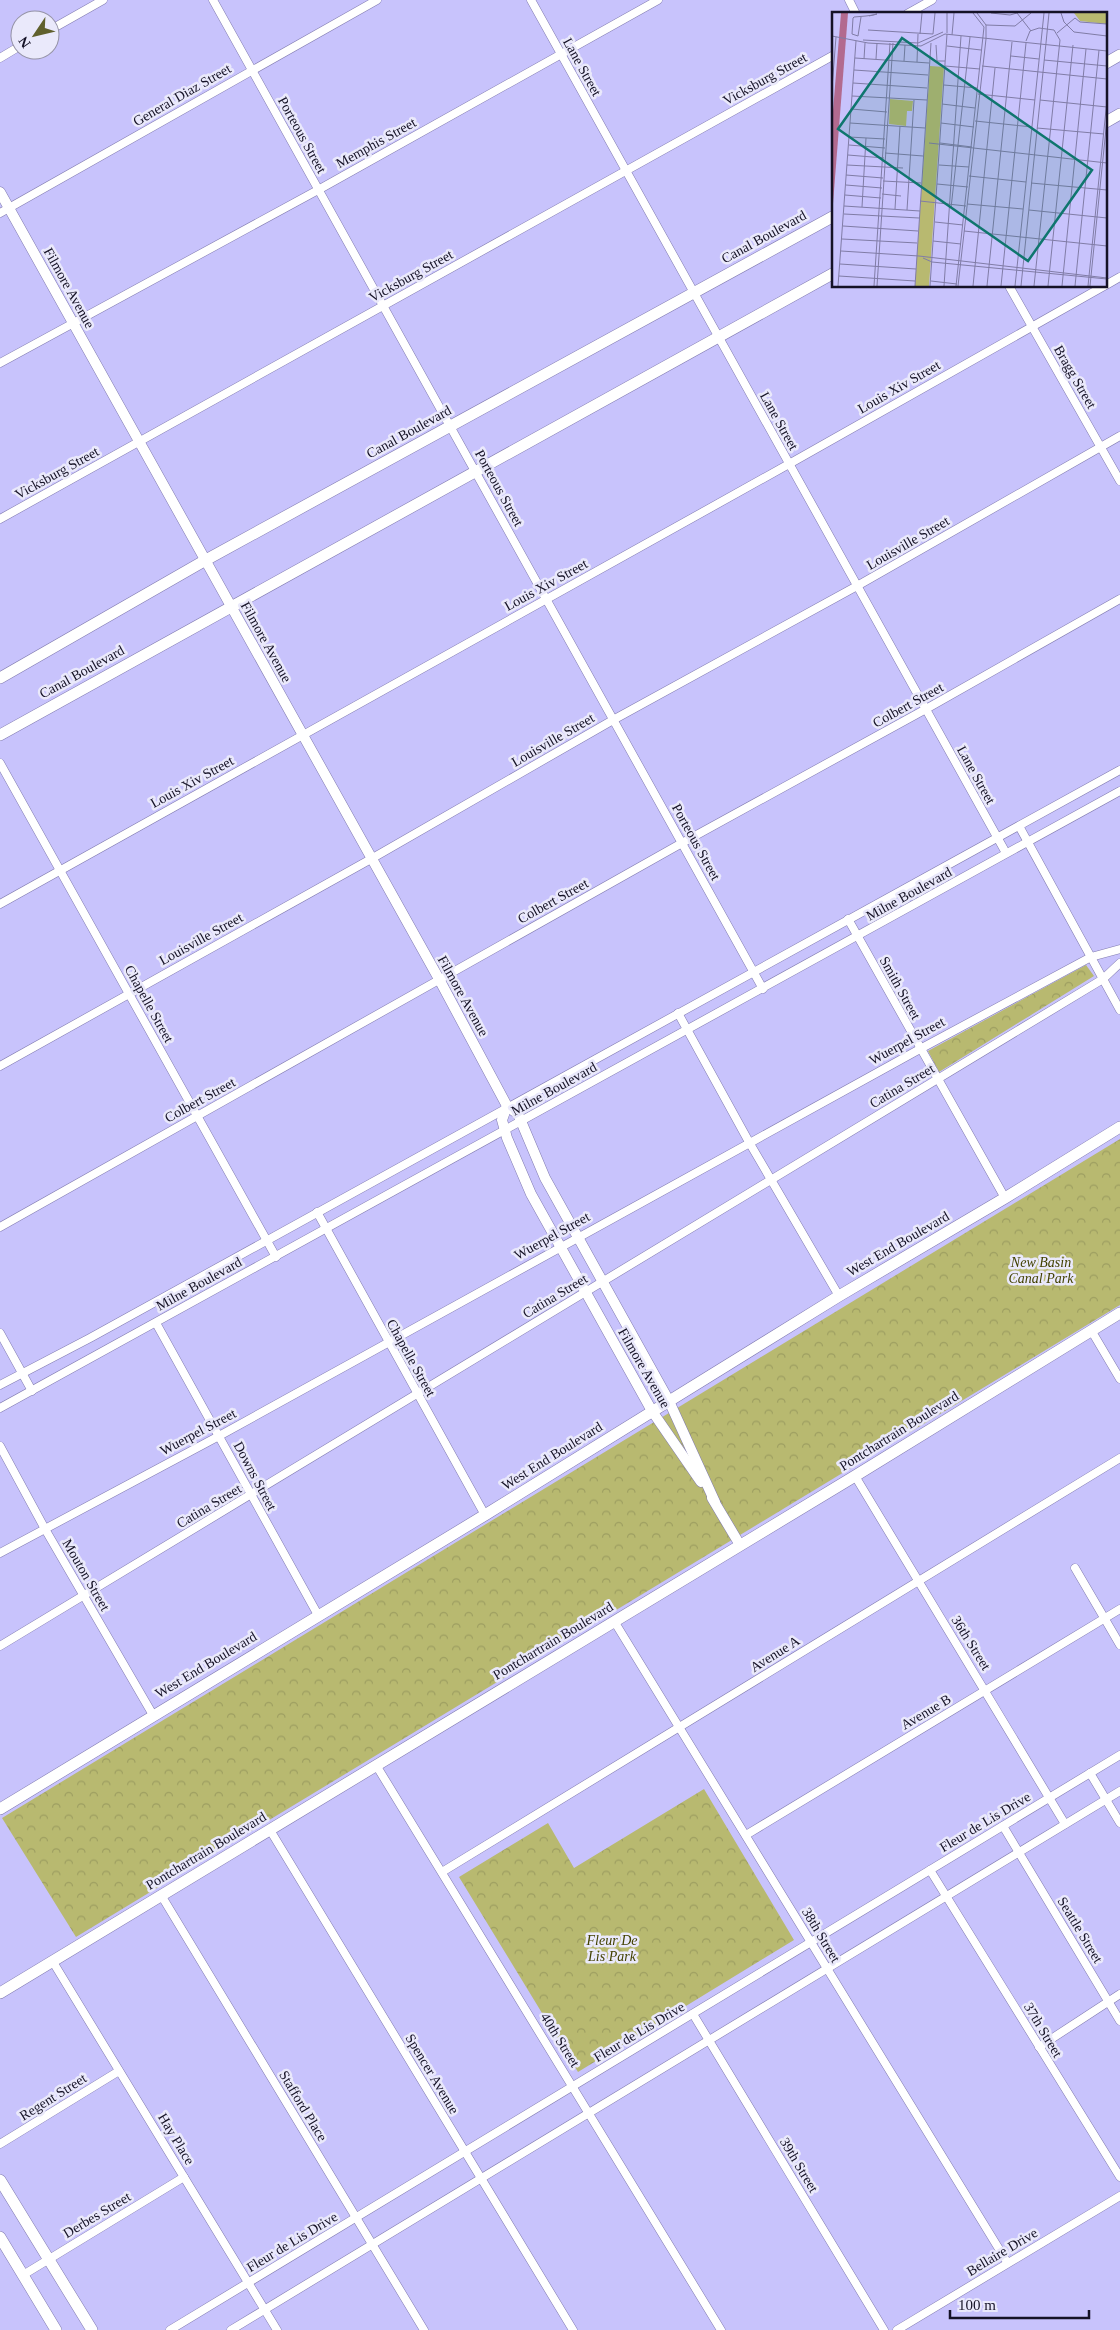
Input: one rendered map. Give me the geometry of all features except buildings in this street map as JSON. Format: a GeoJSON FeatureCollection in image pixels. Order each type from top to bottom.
{"type":"FeatureCollection","features":[{"type":"Feature","properties":{"kind":"main road"},"geometry":{"type":"LineString","coordinates":[[1108,62],[1120,55]]}},
{"type":"Feature","properties":{"kind":"main road"},"geometry":{"type":"LineString","coordinates":[[1108,121],[1120,114]]}},
{"type":"Feature","properties":{"kind":"main road","name":"Canal Boulevard"},"geometry":{"type":"LineString","coordinates":[[0,678],[204,561],[832,217]]}},
{"type":"Feature","properties":{"kind":"main road","name":"Canal Boulevard"},"geometry":{"type":"LineString","coordinates":[[0,735],[832,274]]}},
{"type":"Feature","properties":{"kind":"main road","name":"West End Boulevard"},"geometry":{"type":"LineString","coordinates":[[0,1809],[485,1515],[839,1296],[1120,1127]]}},
{"type":"Feature","properties":{"kind":"main road","name":"Pontchartrain Boulevard"},"geometry":{"type":"LineString","coordinates":[[0,1993],[855,1476],[1120,1313]]}},
{"type":"Feature","properties":{"kind":"main road"},"geometry":{"type":"LineString","coordinates":[[0,2180],[92,2330]]}},
{"type":"Feature","properties":{"kind":"main road"},"geometry":{"type":"LineString","coordinates":[[0,2237],[56,2330]]}},
{"type":"Feature","properties":{"kind":"street"},"geometry":{"type":"LineString","coordinates":[[60,24],[103,0]]}},
{"type":"Feature","properties":{"kind":"street","name":"Porteous Street"},"geometry":{"type":"LineString","coordinates":[[212,0],[763,989]]}},
{"type":"Feature","properties":{"kind":"street","name":"General Diaz Street"},"geometry":{"type":"LineString","coordinates":[[5,211],[377,0]]}},
{"type":"Feature","properties":{"kind":"street","name":"Lane Street"},"geometry":{"type":"LineString","coordinates":[[531,0],[1006,854]]}},
{"type":"Feature","properties":{"kind":"street","name":"Memphis Street"},"geometry":{"type":"LineString","coordinates":[[0,363],[318,190],[658,0]]}},
{"type":"Feature","properties":{"kind":"street"},"geometry":{"type":"LineString","coordinates":[[849,0],[855,12]]}},
{"type":"Feature","properties":{"kind":"street"},"geometry":{"type":"LineString","coordinates":[[911,12],[932,0]]}},
{"type":"Feature","properties":{"kind":"street","name":"Vicksburg Street"},"geometry":{"type":"LineString","coordinates":[[0,519],[832,56]]}},
{"type":"Feature","properties":{"kind":"street","name":"Filmore Avenue"},"geometry":{"type":"LineString","coordinates":[[0,192],[5,211],[72,323],[439,979],[507,1106],[518,1114],[546,1178],[577,1237],[669,1401],[715,1502]]}},
{"type":"Feature","properties":{"kind":"street","name":"Louis Xiv Street"},"geometry":{"type":"LineString","coordinates":[[1108,284],[1120,277]]}},
{"type":"Feature","properties":{"kind":"street","name":"Bragg Street"},"geometry":{"type":"LineString","coordinates":[[1010,288],[1120,481]]}},
{"type":"Feature","properties":{"kind":"street","name":"Louis Xiv Street"},"geometry":{"type":"LineString","coordinates":[[0,904],[1101,288]]}},
{"type":"Feature","properties":{"kind":"street","name":"Louisville Street"},"geometry":{"type":"LineString","coordinates":[[0,1066],[371,859],[613,720],[857,586],[1120,436]]}},
{"type":"Feature","properties":{"kind":"street","name":"Colbert Street"},"geometry":{"type":"LineString","coordinates":[[0,1227],[439,979],[926,709],[1120,599]]}},
{"type":"Feature","properties":{"kind":"street","name":"Chapelle Street"},"geometry":{"type":"LineString","coordinates":[[0,763],[276,1257]]}},
{"type":"Feature","properties":{"kind":"street","name":"Milne Boulevard"},"geometry":{"type":"LineString","coordinates":[[0,1385],[1120,770]]}},
{"type":"Feature","properties":{"kind":"street","name":"Milne Boulevard"},"geometry":{"type":"LineString","coordinates":[[0,1408],[1120,791]]}},
{"type":"Feature","properties":{"kind":"street"},"geometry":{"type":"LineString","coordinates":[[1019,826],[1120,1010]]}},
{"type":"Feature","properties":{"kind":"street","name":"Smith Street"},"geometry":{"type":"LineString","coordinates":[[848,919],[1004,1198]]}},
{"type":"Feature","properties":{"kind":"street","name":"Wuerpel Street"},"geometry":{"type":"LineString","coordinates":[[0,1553],[219,1436],[920,1048],[1091,957],[1120,949]]}},
{"type":"Feature","properties":{"kind":"street","name":"Catina Street"},"geometry":{"type":"LineString","coordinates":[[0,1646],[1104,979],[1120,963]]}},
{"type":"Feature","properties":{"kind":"street"},"geometry":{"type":"LineString","coordinates":[[678,1013],[771,1180],[839,1296]]}},
{"type":"Feature","properties":{"kind":"street","name":"Filmore Avenue"},"geometry":{"type":"LineString","coordinates":[[507,1106],[502,1120],[531,1194],[652,1411],[715,1502],[740,1545]]}},
{"type":"Feature","properties":{"kind":"street","name":"Chapelle Street"},"geometry":{"type":"LineString","coordinates":[[317,1212],[485,1515]]}},
{"type":"Feature","properties":{"kind":"street","name":"Downs Street"},"geometry":{"type":"LineString","coordinates":[[156,1322],[318,1615]]}},
{"type":"Feature","properties":{"kind":"street"},"geometry":{"type":"LineString","coordinates":[[1091,1330],[1120,1379]]}},
{"type":"Feature","properties":{"kind":"street"},"geometry":{"type":"LineString","coordinates":[[0,1333],[32,1390]]}},
{"type":"Feature","properties":{"kind":"street","name":"Mouton Street"},"geometry":{"type":"LineString","coordinates":[[0,1446],[45,1529],[153,1715]]}},
{"type":"Feature","properties":{"kind":"street","name":"Avenue A"},"geometry":{"type":"LineString","coordinates":[[442,1872],[1120,1458]]}},
{"type":"Feature","properties":{"kind":"street","name":"36th Street"},"geometry":{"type":"LineString","coordinates":[[855,1476],[1065,1824]]}},
{"type":"Feature","properties":{"kind":"street"},"geometry":{"type":"LineString","coordinates":[[1074,1568],[1120,1645]]}},
{"type":"Feature","properties":{"kind":"street","name":"Avenue B"},"geometry":{"type":"LineString","coordinates":[[746,1835],[1120,1609]]}},
{"type":"Feature","properties":{"kind":"street","name":"38th Street"},"geometry":{"type":"LineString","coordinates":[[614,1621],[1007,2262]]}},
{"type":"Feature","properties":{"kind":"street","name":"Fleur de Lis Drive"},"geometry":{"type":"LineString","coordinates":[[170,2330],[1120,1755]]}},
{"type":"Feature","properties":{"kind":"street","name":"40th Street"},"geometry":{"type":"LineString","coordinates":[[376,1765],[574,2086],[721,2330]]}},
{"type":"Feature","properties":{"kind":"street"},"geometry":{"type":"LineString","coordinates":[[1090,1773],[1120,1823]]}},
{"type":"Feature","properties":{"kind":"street"},"geometry":{"type":"LineString","coordinates":[[231,2330],[1120,1791]]}},
{"type":"Feature","properties":{"kind":"street","name":"Seattle Street"},"geometry":{"type":"LineString","coordinates":[[1003,1826],[1120,2021]]}},
{"type":"Feature","properties":{"kind":"street","name":"Spencer Avenue"},"geometry":{"type":"LineString","coordinates":[[270,1830],[573,2330]]}},
{"type":"Feature","properties":{"kind":"street","name":"37th Street"},"geometry":{"type":"LineString","coordinates":[[930,1870],[1120,2177]]}},
{"type":"Feature","properties":{"kind":"street","name":"Stafford Place"},"geometry":{"type":"LineString","coordinates":[[161,1895],[424,2330]]}},
{"type":"Feature","properties":{"kind":"street","name":"Hay Place"},"geometry":{"type":"LineString","coordinates":[[53,1962],[277,2330]]}},
{"type":"Feature","properties":{"kind":"street"},"geometry":{"type":"LineString","coordinates":[[1039,2047],[1120,1994]]}},
{"type":"Feature","properties":{"kind":"street","name":"39th Street"},"geometry":{"type":"LineString","coordinates":[[693,2014],[884,2330]]}},
{"type":"Feature","properties":{"kind":"street","name":"Regent Street"},"geometry":{"type":"LineString","coordinates":[[0,2144],[119,2071]]}},
{"type":"Feature","properties":{"kind":"street","name":"Derbes Street"},"geometry":{"type":"LineString","coordinates":[[22,2275],[184,2177]]}},
{"type":"Feature","properties":{"kind":"street","name":"Bellaire Drive"},"geometry":{"type":"LineString","coordinates":[[897,2330],[1007,2262],[1120,2196]]}},
{"type":"Feature","properties":{"kind":"green space"},"geometry":{"type":"Polygon","coordinates":[[[1086,965],[1094,976],[939,1072],[928,1051],[1086,965]]]}},
{"type":"Feature","properties":{"kind":"green space","name":"New Basin Canal Park"},"geometry":{"type":"Polygon","coordinates":[[[1120,1139],[1120,1305],[76,1937],[2,1818],[1120,1139]]]}},
{"type":"Feature","properties":{"kind":"green space","name":"Fleur De Lis Park"},"geometry":{"type":"Polygon","coordinates":[[[704,1789],[794,1940],[578,2072],[459,1877],[548,1823],[574,1868],[704,1789]]]}}]}
